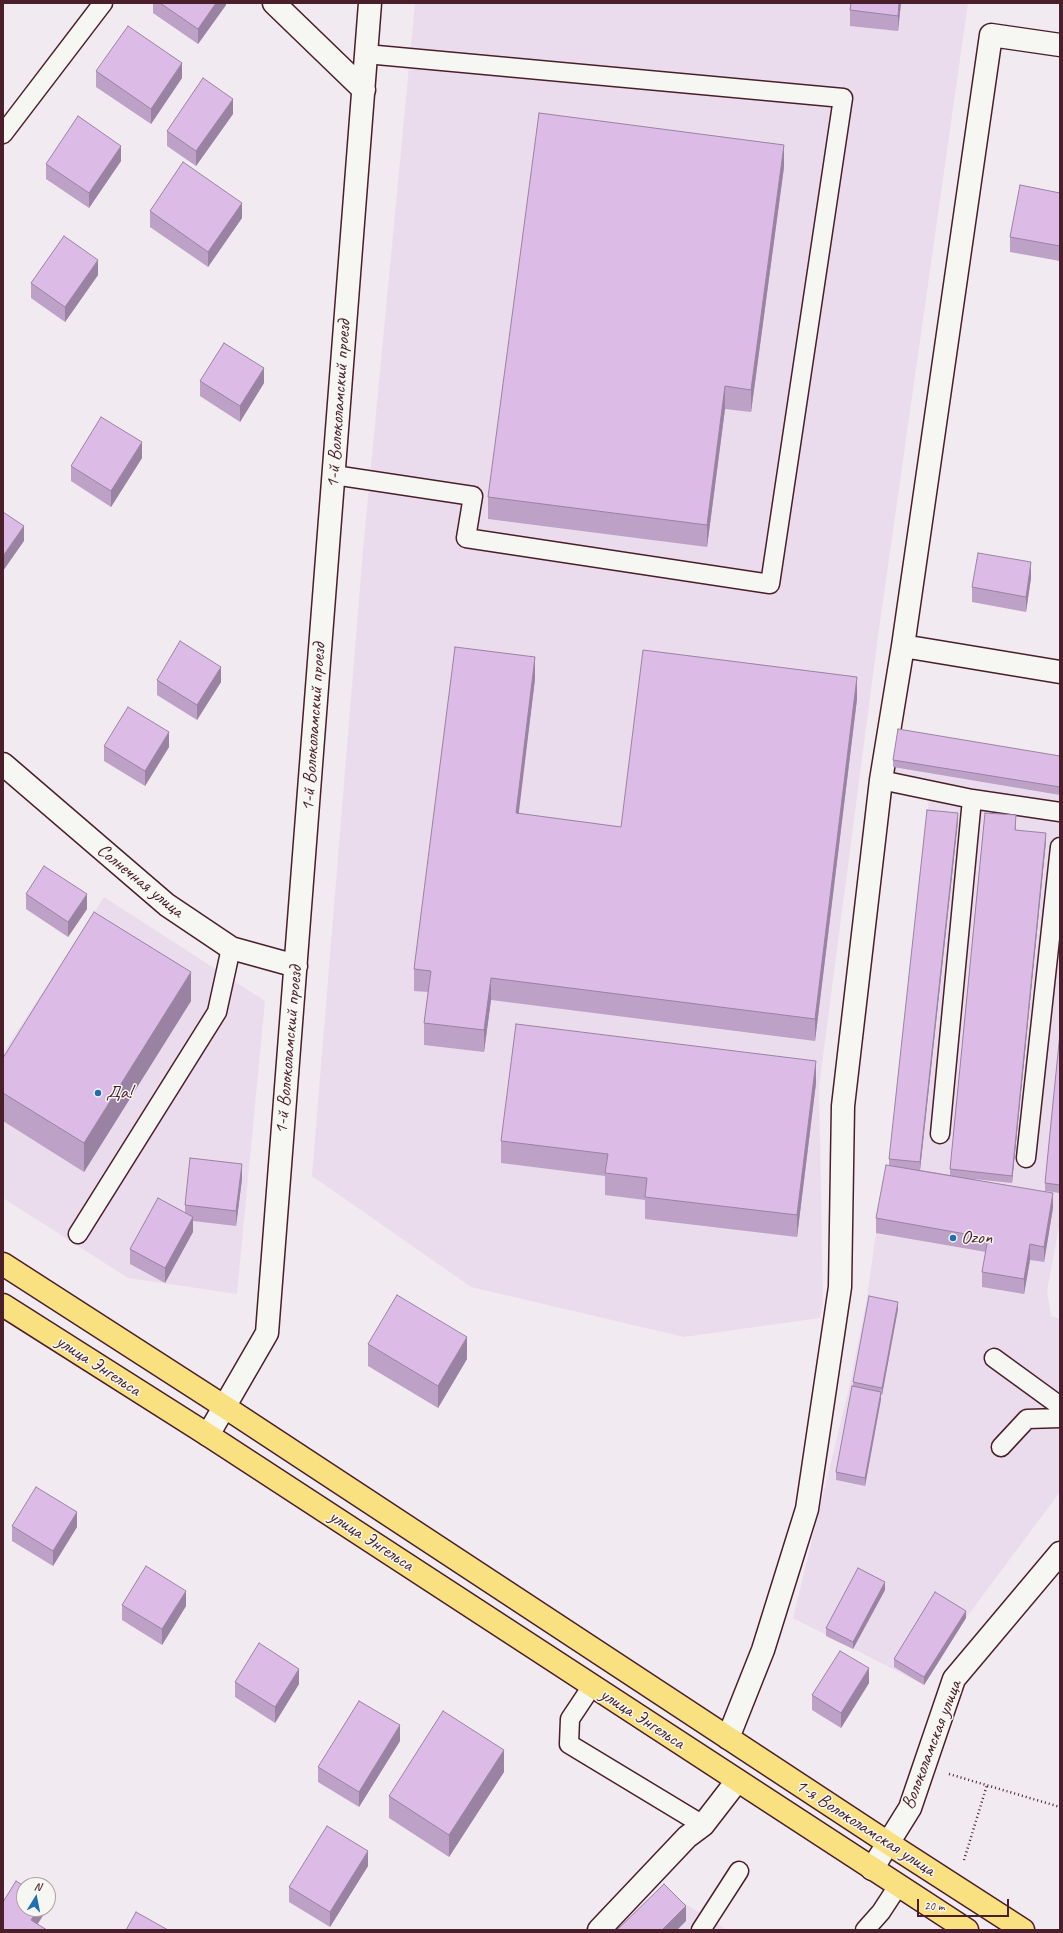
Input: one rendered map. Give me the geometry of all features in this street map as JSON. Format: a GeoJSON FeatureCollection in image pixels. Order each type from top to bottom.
{"type":"FeatureCollection","features":[{"type":"Feature","properties":{"kind":"main road","name":"улица Энгельса"},"geometry":{"type":"LineString","coordinates":[[3,1264],[225,1407],[728,1738]]}},
{"type":"Feature","properties":{"kind":"main road","name":"улица Энгельса"},"geometry":{"type":"LineString","coordinates":[[3,1305],[208,1435],[737,1781]]}},
{"type":"Feature","properties":{"kind":"main road","name":"1-я Волоколамская улица"},"geometry":{"type":"LineString","coordinates":[[728,1738],[1023,1930]]}},
{"type":"Feature","properties":{"kind":"main road","name":"1-я Волоколамская улица"},"geometry":{"type":"LineString","coordinates":[[737,1781],[967,1930]]}},
{"type":"Feature","properties":{"kind":"street"},"geometry":{"type":"LineString","coordinates":[[274,3],[364,90]]}},
{"type":"Feature","properties":{"kind":"street","name":"1-й Волоколамский проезд"},"geometry":{"type":"LineString","coordinates":[[208,1435],[267,1333],[370,3]]}},
{"type":"Feature","properties":{"kind":"street"},"geometry":{"type":"LineString","coordinates":[[728,1738],[763,1650],[807,1509],[840,1287],[843,1106],[881,780],[903,646],[991,35],[1060,45]]}},
{"type":"Feature","properties":{"kind":"street"},"geometry":{"type":"LineString","coordinates":[[903,646],[1060,672]]}},
{"type":"Feature","properties":{"kind":"street","name":"Солнечная улица"},"geometry":{"type":"LineString","coordinates":[[3,764],[167,905],[231,948],[296,966]]}},
{"type":"Feature","properties":{"kind":"street","name":"Волоколамская улица"},"geometry":{"type":"LineString","coordinates":[[872,1869],[910,1808],[954,1680],[1060,1553]]}},
{"type":"Feature","properties":{"kind":"street"},"geometry":{"type":"LineString","coordinates":[[599,1930],[687,1837],[702,1826],[737,1781]]}},
{"type":"Feature","properties":{"kind":"lane"},"geometry":{"type":"LineString","coordinates":[[3,134],[103,3]]}},
{"type":"Feature","properties":{"kind":"lane"},"geometry":{"type":"LineString","coordinates":[[334,475],[473,496],[466,538],[770,584],[843,98],[366,54]]}},
{"type":"Feature","properties":{"kind":"lane"},"geometry":{"type":"LineString","coordinates":[[881,780],[972,799],[1060,812]]}},
{"type":"Feature","properties":{"kind":"lane"},"geometry":{"type":"LineString","coordinates":[[940,1134],[972,799]]}},
{"type":"Feature","properties":{"kind":"lane"},"geometry":{"type":"LineString","coordinates":[[1026,1158],[1060,847]]}},
{"type":"Feature","properties":{"kind":"lane"},"geometry":{"type":"LineString","coordinates":[[78,1234],[217,1012],[231,948]]}},
{"type":"Feature","properties":{"kind":"lane"},"geometry":{"type":"LineString","coordinates":[[994,1358],[1060,1406]]}},
{"type":"Feature","properties":{"kind":"lane"},"geometry":{"type":"LineString","coordinates":[[1001,1447],[1027,1419],[1060,1418]]}},
{"type":"Feature","properties":{"kind":"lane"},"geometry":{"type":"LineString","coordinates":[[592,1686],[570,1719],[569,1744],[702,1826]]}},
{"type":"Feature","properties":{"kind":"lane"},"geometry":{"type":"LineString","coordinates":[[701,1930],[739,1871]]}},
{"type":"Feature","properties":{"kind":"lane"},"geometry":{"type":"LineString","coordinates":[[864,1930],[881,1912],[898,1886]]}},
{"type":"Feature","properties":{"kind":"path"},"geometry":{"type":"LineString","coordinates":[[924,1767],[1060,1807]]}},
{"type":"Feature","properties":{"kind":"path"},"geometry":{"type":"LineString","coordinates":[[962,1867],[987,1785]]}},
{"type":"Feature","properties":{"kind":"shaded area"},"geometry":{"type":"Polygon","coordinates":[[[415,3],[968,3],[879,629],[819,1087],[823,1303],[820,1318],[684,1337],[471,1287],[312,1176],[363,550],[415,3]]]}},
{"type":"Feature","properties":{"kind":"shaded area"},"geometry":{"type":"Polygon","coordinates":[[[1060,763],[1060,1222],[1047,1291],[1051,1316],[1060,1319],[1060,1492],[966,1618],[924,1685],[793,1618],[849,1388],[866,1303],[876,1233],[889,1167],[929,798],[891,792],[893,767],[1060,763]]]}},
{"type":"Feature","properties":{"kind":"shaded area"},"geometry":{"type":"Polygon","coordinates":[[[104,897],[265,1001],[237,1294],[128,1278],[3,1198],[3,1053],[104,897]]]}},
{"type":"Feature","properties":{"kind":"shaded area"},"geometry":{"type":"Polygon","coordinates":[[[665,1891],[727,1930],[624,1930],[665,1891]]]}},
{"type":"Feature","properties":{"kind":"building"},"geometry":{"type":"Polygon","coordinates":[[[160,3],[216,3],[198,29],[160,3]]]}},
{"type":"Feature","properties":{"kind":"building"},"geometry":{"type":"Polygon","coordinates":[[[851,3],[899,3],[898,16],[850,10],[851,3]]]}},
{"type":"Feature","properties":{"kind":"building"},"geometry":{"type":"Polygon","coordinates":[[[128,26],[182,63],[151,109],[96,71],[128,26]]]}},
{"type":"Feature","properties":{"kind":"building"},"geometry":{"type":"Polygon","coordinates":[[[203,78],[233,99],[196,151],[167,131],[203,78]]]}},
{"type":"Feature","properties":{"kind":"building"},"geometry":{"type":"Polygon","coordinates":[[[539,113],[784,145],[751,390],[725,386],[707,525],[488,497],[539,113]]]}},
{"type":"Feature","properties":{"kind":"building"},"geometry":{"type":"Polygon","coordinates":[[[78,116],[121,146],[89,193],[46,164],[78,116]]]}},
{"type":"Feature","properties":{"kind":"building"},"geometry":{"type":"Polygon","coordinates":[[[183,162],[242,203],[208,252],[150,211],[183,162]]]}},
{"type":"Feature","properties":{"kind":"building"},"geometry":{"type":"Polygon","coordinates":[[[1020,185],[1060,193],[1060,246],[1010,237],[1020,185]]]}},
{"type":"Feature","properties":{"kind":"building"},"geometry":{"type":"Polygon","coordinates":[[[64,236],[98,260],[65,307],[31,283],[64,236]]]}},
{"type":"Feature","properties":{"kind":"building"},"geometry":{"type":"Polygon","coordinates":[[[224,343],[264,368],[240,406],[200,381],[224,343]]]}},
{"type":"Feature","properties":{"kind":"building"},"geometry":{"type":"Polygon","coordinates":[[[101,417],[142,442],[111,491],[71,466],[101,417]]]}},
{"type":"Feature","properties":{"kind":"building"},"geometry":{"type":"Polygon","coordinates":[[[3,512],[24,526],[3,556],[3,512]]]}},
{"type":"Feature","properties":{"kind":"building"},"geometry":{"type":"Polygon","coordinates":[[[978,553],[1031,562],[1026,597],[972,587],[978,553]]]}},
{"type":"Feature","properties":{"kind":"building"},"geometry":{"type":"Polygon","coordinates":[[[180,641],[221,667],[197,705],[157,680],[180,641]]]}},
{"type":"Feature","properties":{"kind":"building"},"geometry":{"type":"Polygon","coordinates":[[[455,647],[535,657],[516,813],[621,827],[643,650],[857,677],[815,1019],[491,978],[484,1030],[424,1023],[431,971],[414,969],[455,647]]]}},
{"type":"Feature","properties":{"kind":"building"},"geometry":{"type":"Polygon","coordinates":[[[128,707],[169,732],[145,771],[104,746],[128,707]]]}},
{"type":"Feature","properties":{"kind":"building"},"geometry":{"type":"Polygon","coordinates":[[[898,729],[1060,756],[1060,787],[893,760],[898,729]]]}},
{"type":"Feature","properties":{"kind":"building"},"geometry":{"type":"Polygon","coordinates":[[[927,810],[958,813],[920,1162],[889,1159],[927,810]]]}},
{"type":"Feature","properties":{"kind":"building"},"geometry":{"type":"Polygon","coordinates":[[[985,813],[1016,815],[1015,830],[1046,833],[1012,1176],[950,1169],[985,813]]]}},
{"type":"Feature","properties":{"kind":"building"},"geometry":{"type":"Polygon","coordinates":[[[44,866],[87,894],[68,922],[26,894],[44,866]]]}},
{"type":"Feature","properties":{"kind":"building"},"geometry":{"type":"Polygon","coordinates":[[[94,912],[191,972],[84,1143],[3,1093],[3,1058],[94,912]]]}},
{"type":"Feature","properties":{"kind":"building"},"geometry":{"type":"Polygon","coordinates":[[[516,1024],[816,1061],[797,1215],[645,1197],[647,1178],[605,1173],[608,1154],[501,1141],[516,1024]]]}},
{"type":"Feature","properties":{"kind":"building"},"geometry":{"type":"Polygon","coordinates":[[[1060,1033],[1060,1185],[1045,1183],[1060,1033]]]}},
{"type":"Feature","properties":{"kind":"building"},"geometry":{"type":"Polygon","coordinates":[[[190,1158],[242,1164],[236,1211],[185,1205],[190,1158]]]}},
{"type":"Feature","properties":{"kind":"building"},"geometry":{"type":"Polygon","coordinates":[[[886,1165],[1053,1193],[1044,1247],[1030,1244],[1024,1279],[982,1272],[988,1238],[876,1218],[886,1165]]]}},
{"type":"Feature","properties":{"kind":"building"},"geometry":{"type":"Polygon","coordinates":[[[158,1198],[193,1217],[165,1268],[130,1249],[158,1198]]]}},
{"type":"Feature","properties":{"kind":"building"},"geometry":{"type":"Polygon","coordinates":[[[397,1295],[467,1337],[438,1386],[368,1344],[397,1295]]]}},
{"type":"Feature","properties":{"kind":"building"},"geometry":{"type":"Polygon","coordinates":[[[869,1296],[898,1302],[882,1388],[853,1382],[869,1296]]]}},
{"type":"Feature","properties":{"kind":"building"},"geometry":{"type":"Polygon","coordinates":[[[852,1386],[881,1392],[865,1478],[836,1472],[852,1386]]]}},
{"type":"Feature","properties":{"kind":"building"},"geometry":{"type":"Polygon","coordinates":[[[36,1487],[77,1512],[53,1551],[12,1526],[36,1487]]]}},
{"type":"Feature","properties":{"kind":"building"},"geometry":{"type":"Polygon","coordinates":[[[146,1566],[186,1591],[162,1629],[122,1605],[146,1566]]]}},
{"type":"Feature","properties":{"kind":"building"},"geometry":{"type":"Polygon","coordinates":[[[858,1568],[885,1582],[853,1642],[826,1628],[858,1568]]]}},
{"type":"Feature","properties":{"kind":"building"},"geometry":{"type":"Polygon","coordinates":[[[935,1592],[966,1611],[924,1677],[894,1659],[935,1592]]]}},
{"type":"Feature","properties":{"kind":"building"},"geometry":{"type":"Polygon","coordinates":[[[259,1643],[299,1669],[275,1707],[235,1682],[259,1643]]]}},
{"type":"Feature","properties":{"kind":"building"},"geometry":{"type":"Polygon","coordinates":[[[840,1651],[869,1668],[841,1713],[812,1695],[840,1651]]]}},
{"type":"Feature","properties":{"kind":"building"},"geometry":{"type":"Polygon","coordinates":[[[359,1701],[400,1725],[359,1792],[318,1767],[359,1701]]]}},
{"type":"Feature","properties":{"kind":"building"},"geometry":{"type":"Polygon","coordinates":[[[443,1711],[504,1750],[449,1835],[389,1796],[443,1711]]]}},
{"type":"Feature","properties":{"kind":"building"},"geometry":{"type":"Polygon","coordinates":[[[327,1826],[368,1851],[330,1912],[289,1887],[327,1826]]]}},
{"type":"Feature","properties":{"kind":"building"},"geometry":{"type":"Polygon","coordinates":[[[16,1881],[16,1917],[33,1917],[31,1920],[47,1930],[3,1930],[3,1902],[16,1881]]]}},
{"type":"Feature","properties":{"kind":"building"},"geometry":{"type":"Polygon","coordinates":[[[664,1884],[686,1906],[662,1930],[617,1930],[664,1884]]]}},
{"type":"Feature","properties":{"kind":"building"},"geometry":{"type":"Polygon","coordinates":[[[136,1912],[168,1930],[126,1930],[136,1912]]]}},
{"type":"Feature","properties":{"kind":"place","name":"Да!"},"geometry":{"type":"Point","coordinates":[98,1093]}},
{"type":"Feature","properties":{"kind":"place","name":"Ozon"},"geometry":{"type":"Point","coordinates":[953,1238]}}]}
